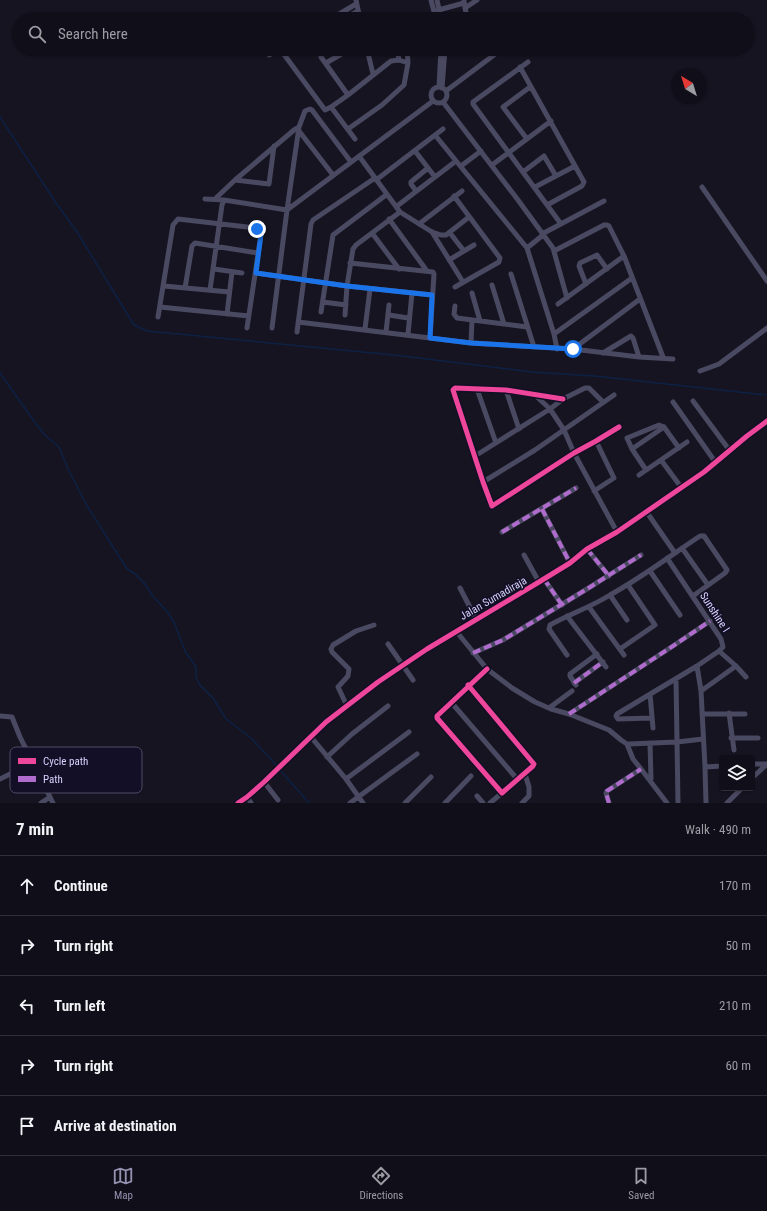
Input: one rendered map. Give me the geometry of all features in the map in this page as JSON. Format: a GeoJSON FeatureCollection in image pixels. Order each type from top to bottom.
{"type":"FeatureCollection","features":[{"type":"Feature","properties":{"kind":"street"},"geometry":{"type":"LineString","coordinates":[[431,0],[437,10]]}},
{"type":"Feature","properties":{"kind":"street"},"geometry":{"type":"LineString","coordinates":[[437,0],[437,10]]}},
{"type":"Feature","properties":{"kind":"street"},"geometry":{"type":"LineString","coordinates":[[437,10],[475,1]]}},
{"type":"Feature","properties":{"kind":"street"},"geometry":{"type":"LineString","coordinates":[[341,12],[356,2],[358,11]]}},
{"type":"Feature","properties":{"kind":"street"},"geometry":{"type":"LineString","coordinates":[[285,56],[325,110],[348,95],[391,61],[399,60],[408,63]]}},
{"type":"Feature","properties":{"kind":"street"},"geometry":{"type":"LineString","coordinates":[[326,63],[338,56]]}},
{"type":"Feature","properties":{"kind":"street"},"geometry":{"type":"LineString","coordinates":[[369,56],[373,74]]}},
{"type":"Feature","properties":{"kind":"street"},"geometry":{"type":"LineString","coordinates":[[398,56],[399,60]]}},
{"type":"Feature","properties":{"kind":"street"},"geometry":{"type":"LineString","coordinates":[[348,129],[382,105],[404,85],[408,63],[408,56]]}},
{"type":"Feature","properties":{"kind":"street"},"geometry":{"type":"LineString","coordinates":[[433,101],[438,103],[443,102],[447,96],[442,89],[441,56]]}},
{"type":"Feature","properties":{"kind":"street"},"geometry":{"type":"LineString","coordinates":[[442,89],[444,56]]}},
{"type":"Feature","properties":{"kind":"street"},"geometry":{"type":"LineString","coordinates":[[433,101],[431,94],[434,89],[442,89],[492,56]]}},
{"type":"Feature","properties":{"kind":"street"},"geometry":{"type":"LineString","coordinates":[[321,57],[348,95]]}},
{"type":"Feature","properties":{"kind":"street"},"geometry":{"type":"LineString","coordinates":[[528,62],[473,103],[561,224]]}},
{"type":"Feature","properties":{"kind":"street"},"geometry":{"type":"LineString","coordinates":[[520,67],[584,182],[584,185],[547,205]]}},
{"type":"Feature","properties":{"kind":"street"},"geometry":{"type":"LineString","coordinates":[[527,139],[503,107],[530,87]]}},
{"type":"Feature","properties":{"kind":"street"},"geometry":{"type":"LineString","coordinates":[[205,199],[224,200],[287,210],[433,101]]}},
{"type":"Feature","properties":{"kind":"street"},"geometry":{"type":"LineString","coordinates":[[443,102],[492,165],[554,251],[567,298]]}},
{"type":"Feature","properties":{"kind":"street"},"geometry":{"type":"LineString","coordinates":[[331,107],[355,139]]}},
{"type":"Feature","properties":{"kind":"street"},"geometry":{"type":"LineString","coordinates":[[272,328],[287,210],[299,129],[303,113],[308,109],[312,110],[351,162]]}},
{"type":"Feature","properties":{"kind":"street"},"geometry":{"type":"LineString","coordinates":[[492,165],[551,121]]}},
{"type":"Feature","properties":{"kind":"street"},"geometry":{"type":"LineString","coordinates":[[215,199],[274,146],[294,130],[299,129]]}},
{"type":"Feature","properties":{"kind":"street"},"geometry":{"type":"LineString","coordinates":[[299,129],[333,175]]}},
{"type":"Feature","properties":{"kind":"street"},"geometry":{"type":"LineString","coordinates":[[297,332],[311,224],[313,220],[415,151],[443,129]]}},
{"type":"Feature","properties":{"kind":"street"},"geometry":{"type":"LineString","coordinates":[[435,135],[527,248],[554,334],[557,349]]}},
{"type":"Feature","properties":{"kind":"street"},"geometry":{"type":"LineString","coordinates":[[235,180],[269,184],[274,146]]}},
{"type":"Feature","properties":{"kind":"street"},"geometry":{"type":"LineString","coordinates":[[415,151],[435,177]]}},
{"type":"Feature","properties":{"kind":"street"},"geometry":{"type":"LineString","coordinates":[[461,166],[480,151]]}},
{"type":"Feature","properties":{"kind":"street"},"geometry":{"type":"LineString","coordinates":[[359,156],[400,212],[432,232],[444,235],[450,233],[469,217]]}},
{"type":"Feature","properties":{"kind":"street"},"geometry":{"type":"LineString","coordinates":[[523,172],[544,156],[556,176]]}},
{"type":"Feature","properties":{"kind":"street"},"geometry":{"type":"LineString","coordinates":[[397,206],[456,161]]}},
{"type":"Feature","properties":{"kind":"street"},"geometry":{"type":"LineString","coordinates":[[535,187],[575,166]]}},
{"type":"Feature","properties":{"kind":"street"},"geometry":{"type":"LineString","coordinates":[[416,191],[410,184],[411,182],[428,168]]}},
{"type":"Feature","properties":{"kind":"street"},"geometry":{"type":"LineString","coordinates":[[702,187],[767,281]]}},
{"type":"Feature","properties":{"kind":"street"},"geometry":{"type":"LineString","coordinates":[[419,224],[462,191]]}},
{"type":"Feature","properties":{"kind":"street"},"geometry":{"type":"LineString","coordinates":[[321,312],[333,235],[386,194]]}},
{"type":"Feature","properties":{"kind":"street"},"geometry":{"type":"LineString","coordinates":[[454,196],[500,257],[499,262],[455,287]]}},
{"type":"Feature","properties":{"kind":"street"},"geometry":{"type":"LineString","coordinates":[[210,290],[219,224],[224,200]]}},
{"type":"Feature","properties":{"kind":"street"},"geometry":{"type":"LineString","coordinates":[[527,248],[543,234],[604,201]]}},
{"type":"Feature","properties":{"kind":"street"},"geometry":{"type":"LineString","coordinates":[[345,315],[350,263],[354,247],[400,212]]}},
{"type":"Feature","properties":{"kind":"street"},"geometry":{"type":"LineString","coordinates":[[158,317],[173,225],[175,221],[178,219],[219,224],[258,230],[261,234],[247,328]]}},
{"type":"Feature","properties":{"kind":"street"},"geometry":{"type":"LineString","coordinates":[[389,220],[427,271]]}},
{"type":"Feature","properties":{"kind":"street"},"geometry":{"type":"LineString","coordinates":[[554,251],[607,225],[609,226],[624,256],[663,358]]}},
{"type":"Feature","properties":{"kind":"street"},"geometry":{"type":"LineString","coordinates":[[432,232],[463,282]]}},
{"type":"Feature","properties":{"kind":"street"},"geometry":{"type":"LineString","coordinates":[[372,233],[398,269]]}},
{"type":"Feature","properties":{"kind":"street"},"geometry":{"type":"LineString","coordinates":[[450,233],[464,251]]}},
{"type":"Feature","properties":{"kind":"street"},"geometry":{"type":"LineString","coordinates":[[185,288],[192,246],[195,243],[258,253]]}},
{"type":"Feature","properties":{"kind":"street"},"geometry":{"type":"LineString","coordinates":[[449,260],[474,245]]}},
{"type":"Feature","properties":{"kind":"street"},"geometry":{"type":"LineString","coordinates":[[586,284],[579,266],[580,263],[597,255],[607,269]]}},
{"type":"Feature","properties":{"kind":"street"},"geometry":{"type":"LineString","coordinates":[[558,304],[624,256]]}},
{"type":"Feature","properties":{"kind":"street"},"geometry":{"type":"LineString","coordinates":[[350,263],[398,269],[431,271],[434,274],[430,338]]}},
{"type":"Feature","properties":{"kind":"street"},"geometry":{"type":"LineString","coordinates":[[214,269],[242,273]]}},
{"type":"Feature","properties":{"kind":"street"},"geometry":{"type":"LineString","coordinates":[[227,314],[232,272]]}},
{"type":"Feature","properties":{"kind":"street"},"geometry":{"type":"LineString","coordinates":[[256,273],[370,289],[432,295]]}},
{"type":"Feature","properties":{"kind":"street"},"geometry":{"type":"LineString","coordinates":[[511,274],[534,347]]}},
{"type":"Feature","properties":{"kind":"street"},"geometry":{"type":"LineString","coordinates":[[554,334],[632,278]]}},
{"type":"Feature","properties":{"kind":"street"},"geometry":{"type":"LineString","coordinates":[[492,285],[504,324]]}},
{"type":"Feature","properties":{"kind":"street"},"geometry":{"type":"LineString","coordinates":[[164,286],[229,292]]}},
{"type":"Feature","properties":{"kind":"street"},"geometry":{"type":"LineString","coordinates":[[365,329],[370,289]]}},
{"type":"Feature","properties":{"kind":"street"},"geometry":{"type":"LineString","coordinates":[[408,334],[408,318],[412,293]]}},
{"type":"Feature","properties":{"kind":"street"},"geometry":{"type":"LineString","coordinates":[[472,293],[480,321]]}},
{"type":"Feature","properties":{"kind":"street"},"geometry":{"type":"LineString","coordinates":[[573,349],[640,299]]}},
{"type":"Feature","properties":{"kind":"street"},"geometry":{"type":"LineString","coordinates":[[323,302],[346,306]]}},
{"type":"Feature","properties":{"kind":"street"},"geometry":{"type":"LineString","coordinates":[[386,332],[389,305]]}},
{"type":"Feature","properties":{"kind":"street"},"geometry":{"type":"LineString","coordinates":[[455,306],[454,314],[457,318],[527,328]]}},
{"type":"Feature","properties":{"kind":"street"},"geometry":{"type":"LineString","coordinates":[[160,307],[249,316]]}},
{"type":"Feature","properties":{"kind":"street"},"geometry":{"type":"LineString","coordinates":[[388,315],[408,318]]}},
{"type":"Feature","properties":{"kind":"street"},"geometry":{"type":"LineString","coordinates":[[471,343],[472,320]]}},
{"type":"Feature","properties":{"kind":"street"},"geometry":{"type":"LineString","coordinates":[[298,322],[408,334],[471,343],[573,349],[639,357],[673,359]]}},
{"type":"Feature","properties":{"kind":"street"},"geometry":{"type":"LineString","coordinates":[[700,371],[719,364],[767,328]]}},
{"type":"Feature","properties":{"kind":"street"},"geometry":{"type":"LineString","coordinates":[[603,353],[631,336],[639,357]]}},
{"type":"Feature","properties":{"kind":"street"},"geometry":{"type":"LineString","coordinates":[[563,398],[506,390],[455,388],[453,390],[491,505],[493,506],[574,453],[619,427]]}},
{"type":"Feature","properties":{"kind":"street"},"geometry":{"type":"LineString","coordinates":[[474,456],[550,409],[563,398],[589,388],[603,402]]}},
{"type":"Feature","properties":{"kind":"street"},"geometry":{"type":"LineString","coordinates":[[477,389],[496,443]]}},
{"type":"Feature","properties":{"kind":"street"},"geometry":{"type":"LineString","coordinates":[[506,390],[519,429]]}},
{"type":"Feature","properties":{"kind":"street"},"geometry":{"type":"LineString","coordinates":[[534,394],[550,409],[564,430],[574,453],[617,532]]}},
{"type":"Feature","properties":{"kind":"street"},"geometry":{"type":"LineString","coordinates":[[483,482],[564,430],[614,395]]}},
{"type":"Feature","properties":{"kind":"street"},"geometry":{"type":"LineString","coordinates":[[693,401],[730,451]]}},
{"type":"Feature","properties":{"kind":"street"},"geometry":{"type":"LineString","coordinates":[[673,402],[716,463]]}},
{"type":"Feature","properties":{"kind":"street","name":"Jalan Sumadiraja"},"geometry":{"type":"LineString","coordinates":[[238,803],[249,800],[264,782],[311,737],[347,706],[402,665],[570,563],[587,550],[617,532],[716,463],[767,421]]}},
{"type":"Feature","properties":{"kind":"street"},"geometry":{"type":"LineString","coordinates":[[646,470],[632,449],[627,438],[656,425],[664,427],[680,448]]}},
{"type":"Feature","properties":{"kind":"street"},"geometry":{"type":"LineString","coordinates":[[632,449],[664,427]]}},
{"type":"Feature","properties":{"kind":"street"},"geometry":{"type":"LineString","coordinates":[[594,491],[614,478],[596,441]]}},
{"type":"Feature","properties":{"kind":"street"},"geometry":{"type":"LineString","coordinates":[[639,475],[687,442]]}},
{"type":"Feature","properties":{"kind":"street"},"geometry":{"type":"LineString","coordinates":[[661,460],[681,487]]}},
{"type":"Feature","properties":{"kind":"street"},"geometry":{"type":"LineString","coordinates":[[502,532],[542,510],[576,488]]}},
{"type":"Feature","properties":{"kind":"street"},"geometry":{"type":"LineString","coordinates":[[542,510],[570,563]]}},
{"type":"Feature","properties":{"kind":"street"},"geometry":{"type":"LineString","coordinates":[[646,512],[675,553]]}},
{"type":"Feature","properties":{"kind":"street"},"geometry":{"type":"LineString","coordinates":[[567,655],[549,627],[567,616],[589,607],[628,585],[700,536],[705,537],[727,570],[693,596]]}},
{"type":"Feature","properties":{"kind":"street"},"geometry":{"type":"LineString","coordinates":[[682,548],[708,585]]}},
{"type":"Feature","properties":{"kind":"street"},"geometry":{"type":"LineString","coordinates":[[587,550],[609,576]]}},
{"type":"Feature","properties":{"kind":"street"},"geometry":{"type":"LineString","coordinates":[[524,555],[562,605]]}},
{"type":"Feature","properties":{"kind":"street"},"geometry":{"type":"LineString","coordinates":[[473,653],[503,640],[641,555]]}},
{"type":"Feature","properties":{"kind":"street","name":"Sunshine I"},"geometry":{"type":"LineString","coordinates":[[667,558],[710,621],[722,642],[723,647],[719,651]]}},
{"type":"Feature","properties":{"kind":"street"},"geometry":{"type":"LineString","coordinates":[[650,571],[680,615]]}},
{"type":"Feature","properties":{"kind":"street"},"geometry":{"type":"LineString","coordinates":[[620,649],[655,624],[628,585]]}},
{"type":"Feature","properties":{"kind":"street"},"geometry":{"type":"LineString","coordinates":[[460,588],[476,619]]}},
{"type":"Feature","properties":{"kind":"street"},"geometry":{"type":"LineString","coordinates":[[610,595],[627,620]]}},
{"type":"Feature","properties":{"kind":"street"},"geometry":{"type":"LineString","coordinates":[[589,607],[624,655]]}},
{"type":"Feature","properties":{"kind":"street"},"geometry":{"type":"LineString","coordinates":[[567,616],[597,654],[606,668]]}},
{"type":"Feature","properties":{"kind":"street"},"geometry":{"type":"LineString","coordinates":[[569,714],[710,621]]}},
{"type":"Feature","properties":{"kind":"street"},"geometry":{"type":"LineString","coordinates":[[347,706],[338,687],[348,676],[349,669],[332,652],[331,649],[333,646],[356,631],[374,625]]}},
{"type":"Feature","properties":{"kind":"street"},"geometry":{"type":"LineString","coordinates":[[456,631],[487,669],[512,688],[535,702],[609,730],[626,744],[633,759],[667,803]]}},
{"type":"Feature","properties":{"kind":"street"},"geometry":{"type":"LineString","coordinates":[[388,644],[413,680]]}},
{"type":"Feature","properties":{"kind":"street"},"geometry":{"type":"LineString","coordinates":[[652,718],[618,719],[616,716],[719,651],[746,677]]}},
{"type":"Feature","properties":{"kind":"street"},"geometry":{"type":"LineString","coordinates":[[597,654],[570,674],[575,684],[603,662]]}},
{"type":"Feature","properties":{"kind":"street"},"geometry":{"type":"LineString","coordinates":[[697,666],[701,691],[706,803]]}},
{"type":"Feature","properties":{"kind":"street"},"geometry":{"type":"LineString","coordinates":[[701,691],[736,666]]}},
{"type":"Feature","properties":{"kind":"street"},"geometry":{"type":"LineString","coordinates":[[487,669],[468,685],[437,716],[438,720],[502,793]]}},
{"type":"Feature","properties":{"kind":"street"},"geometry":{"type":"LineString","coordinates":[[676,679],[678,803]]}},
{"type":"Feature","properties":{"kind":"street"},"geometry":{"type":"LineString","coordinates":[[468,685],[534,764],[525,774],[490,803]]}},
{"type":"Feature","properties":{"kind":"street"},"geometry":{"type":"LineString","coordinates":[[549,708],[572,691]]}},
{"type":"Feature","properties":{"kind":"street"},"geometry":{"type":"LineString","coordinates":[[650,694],[653,728]]}},
{"type":"Feature","properties":{"kind":"street"},"geometry":{"type":"LineString","coordinates":[[452,702],[518,780]]}},
{"type":"Feature","properties":{"kind":"street"},"geometry":{"type":"LineString","coordinates":[[327,757],[352,734],[388,706]]}},
{"type":"Feature","properties":{"kind":"street"},"geometry":{"type":"LineString","coordinates":[[729,713],[731,738],[734,750]]}},
{"type":"Feature","properties":{"kind":"street"},"geometry":{"type":"LineString","coordinates":[[702,714],[745,714]]}},
{"type":"Feature","properties":{"kind":"street"},"geometry":{"type":"LineString","coordinates":[[0,716],[12,716],[25,747]]}},
{"type":"Feature","properties":{"kind":"street"},"geometry":{"type":"LineString","coordinates":[[346,779],[410,732]]}},
{"type":"Feature","properties":{"kind":"street"},"geometry":{"type":"LineString","coordinates":[[311,737],[346,779],[363,803]]}},
{"type":"Feature","properties":{"kind":"street"},"geometry":{"type":"LineString","coordinates":[[731,738],[758,738]]}},
{"type":"Feature","properties":{"kind":"street"},"geometry":{"type":"LineString","coordinates":[[629,744],[677,742],[703,739]]}},
{"type":"Feature","properties":{"kind":"street"},"geometry":{"type":"LineString","coordinates":[[650,743],[651,779]]}},
{"type":"Feature","properties":{"kind":"street"},"geometry":{"type":"LineString","coordinates":[[350,803],[417,754]]}},
{"type":"Feature","properties":{"kind":"street"},"geometry":{"type":"LineString","coordinates":[[755,764],[767,764]]}},
{"type":"Feature","properties":{"kind":"street"},"geometry":{"type":"LineString","coordinates":[[755,775],[767,764]]}},
{"type":"Feature","properties":{"kind":"street"},"geometry":{"type":"LineString","coordinates":[[705,767],[719,766]]}},
{"type":"Feature","properties":{"kind":"street"},"geometry":{"type":"LineString","coordinates":[[609,803],[606,793],[607,791],[641,769]]}},
{"type":"Feature","properties":{"kind":"street"},"geometry":{"type":"LineString","coordinates":[[0,779],[10,774]]}},
{"type":"Feature","properties":{"kind":"street"},"geometry":{"type":"LineString","coordinates":[[522,803],[529,796],[529,787],[525,774]]}},
{"type":"Feature","properties":{"kind":"street"},"geometry":{"type":"LineString","coordinates":[[445,803],[471,776]]}},
{"type":"Feature","properties":{"kind":"street"},"geometry":{"type":"LineString","coordinates":[[405,803],[431,778]]}},
{"type":"Feature","properties":{"kind":"street"},"geometry":{"type":"LineString","coordinates":[[264,782],[278,800]]}},
{"type":"Feature","properties":{"kind":"street"},"geometry":{"type":"LineString","coordinates":[[727,803],[736,791]]}},
{"type":"Feature","properties":{"kind":"street"},"geometry":{"type":"LineString","coordinates":[[47,793],[53,803]]}},
{"type":"Feature","properties":{"kind":"street"},"geometry":{"type":"LineString","coordinates":[[477,796],[483,803]]}},
{"type":"Feature","properties":{"kind":"street"},"geometry":{"type":"LineString","coordinates":[[41,803],[50,798]]}},
{"type":"Feature","properties":{"kind":"waterway"},"geometry":{"type":"LineString","coordinates":[[0,117],[56,203],[77,232],[134,325],[147,331],[394,355],[532,372],[595,376],[767,395]]}},
{"type":"Feature","properties":{"kind":"waterway"},"geometry":{"type":"LineString","coordinates":[[0,373],[36,424],[45,435],[59,447],[68,469],[86,504],[127,569],[134,573],[144,583],[152,595],[169,614],[174,622],[185,651],[196,667],[196,677],[199,684],[213,698],[226,719],[251,738],[278,767]]}},
{"type":"Feature","properties":{"kind":"waterway"},"geometry":{"type":"LineString","coordinates":[[280,770],[309,803]]}},
{"type":"Feature","properties":{"kind":"marked path"},"geometry":{"type":"LineString","coordinates":[[502,532],[576,488]]}},
{"type":"Feature","properties":{"kind":"marked path"},"geometry":{"type":"LineString","coordinates":[[542,509],[570,563]]}},
{"type":"Feature","properties":{"kind":"marked path"},"geometry":{"type":"LineString","coordinates":[[587,549],[609,576]]}},
{"type":"Feature","properties":{"kind":"marked path"},"geometry":{"type":"LineString","coordinates":[[473,653],[503,640],[641,555]]}},
{"type":"Feature","properties":{"kind":"marked path"},"geometry":{"type":"LineString","coordinates":[[544,579],[562,605]]}},
{"type":"Feature","properties":{"kind":"marked path"},"geometry":{"type":"LineString","coordinates":[[569,714],[710,621]]}},
{"type":"Feature","properties":{"kind":"marked path"},"geometry":{"type":"LineString","coordinates":[[574,683],[603,662]]}},
{"type":"Feature","properties":{"kind":"marked path"},"geometry":{"type":"LineString","coordinates":[[609,803],[606,793],[607,791],[641,769]]}},
{"type":"Feature","properties":{"kind":"cycle path"},"geometry":{"type":"LineString","coordinates":[[563,399],[506,390],[455,388],[453,390],[492,506],[574,453],[619,427]]}},
{"type":"Feature","properties":{"kind":"cycle path"},"geometry":{"type":"LineString","coordinates":[[238,803],[264,782],[326,722],[378,682],[427,649],[570,563],[587,549],[617,532],[704,472],[767,421]]}},
{"type":"Feature","properties":{"kind":"cycle path"},"geometry":{"type":"LineString","coordinates":[[468,685],[534,764],[502,793],[437,718],[437,716],[487,669]]}},
{"type":"Feature","properties":{"kind":"route"},"geometry":{"type":"LineString","coordinates":[[257,229],[261,232],[261,234],[256,273],[347,286],[432,295],[430,338],[471,343],[573,349]]}}]}
